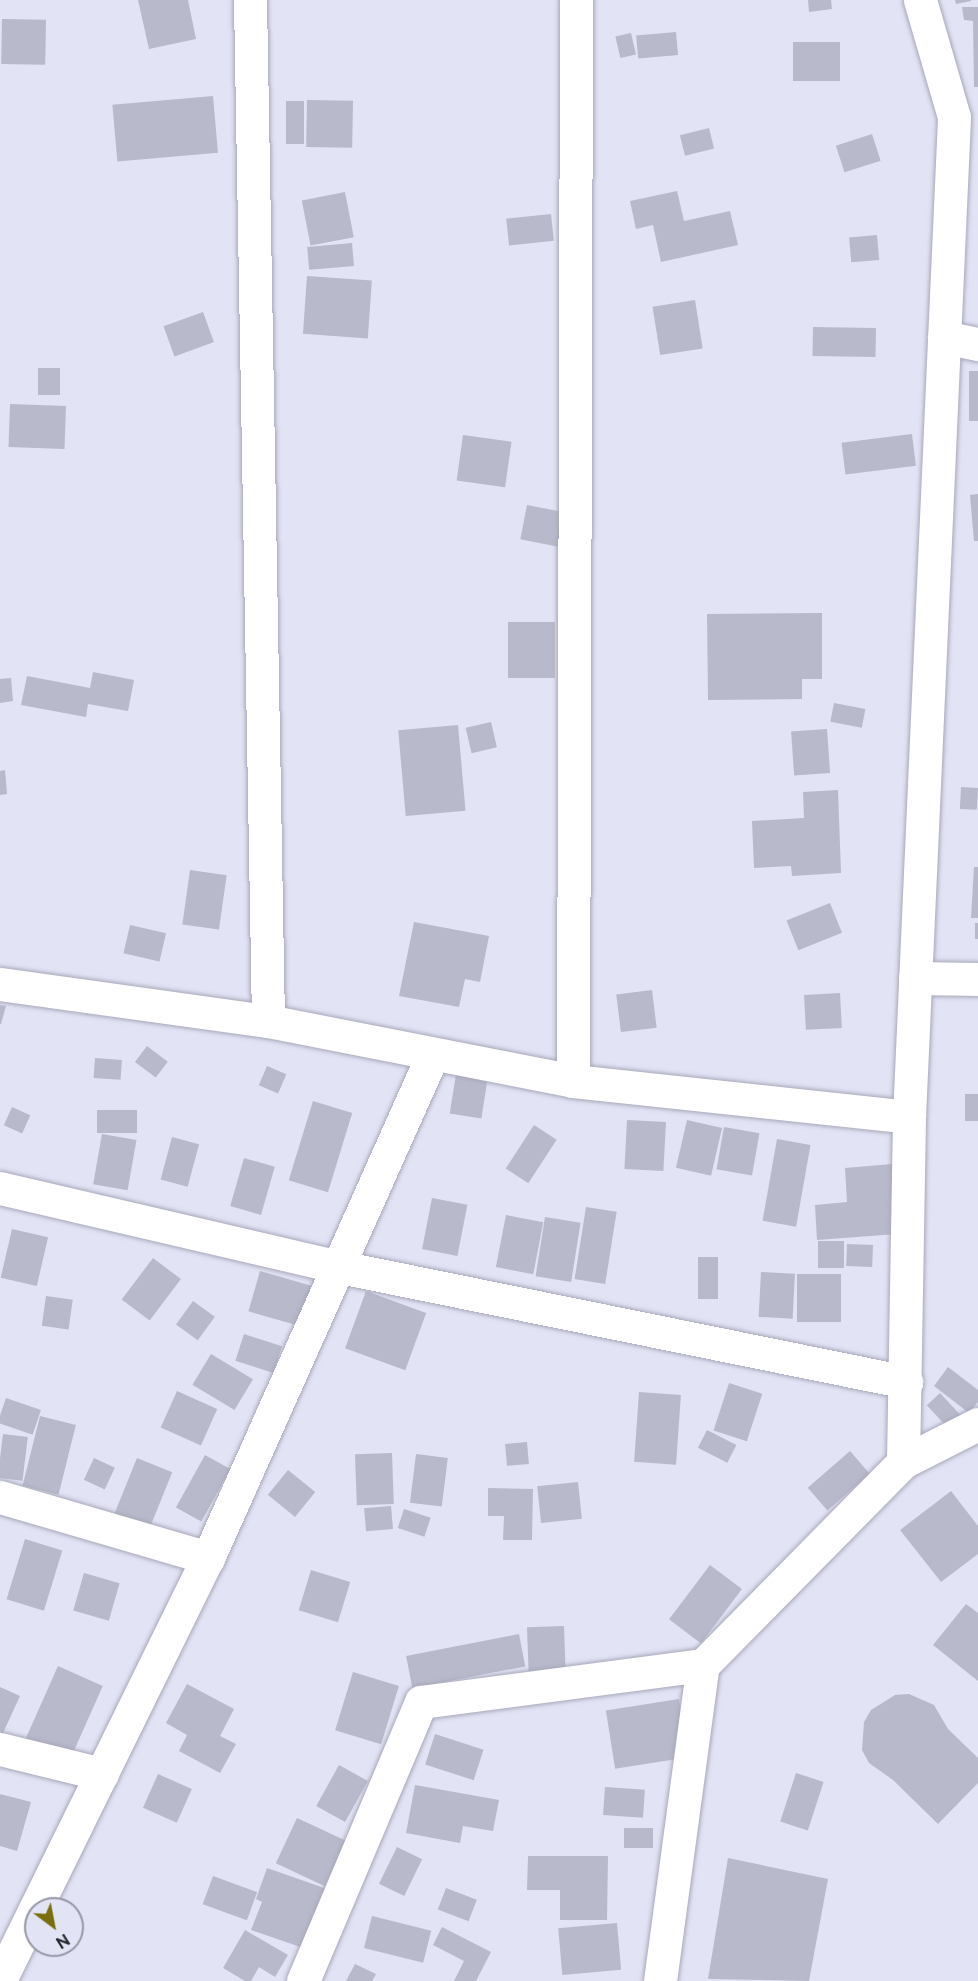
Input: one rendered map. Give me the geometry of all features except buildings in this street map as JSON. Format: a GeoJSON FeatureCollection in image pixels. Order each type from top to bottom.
{"type":"FeatureCollection","features":[{"type":"Feature","properties":{"kind":"street"},"geometry":{"type":"LineString","coordinates":[[250,0],[268,1021]]}},
{"type":"Feature","properties":{"kind":"street"},"geometry":{"type":"LineString","coordinates":[[573,1081],[576,0]]}},
{"type":"Feature","properties":{"kind":"street"},"geometry":{"type":"LineString","coordinates":[[903,1462],[909,1117],[954,117],[920,0]]}},
{"type":"Feature","properties":{"kind":"street"},"geometry":{"type":"LineString","coordinates":[[944,337],[978,344]]}},
{"type":"Feature","properties":{"kind":"street"},"geometry":{"type":"LineString","coordinates":[[915,978],[978,979]]}},
{"type":"Feature","properties":{"kind":"street"},"geometry":{"type":"LineString","coordinates":[[0,984],[268,1021],[432,1056],[573,1081],[909,1117]]}},
{"type":"Feature","properties":{"kind":"street"},"geometry":{"type":"LineString","coordinates":[[0,1980],[208,1558],[336,1266],[432,1056]]}},
{"type":"Feature","properties":{"kind":"street"},"geometry":{"type":"LineString","coordinates":[[0,1188],[336,1266],[906,1382]]}},
{"type":"Feature","properties":{"kind":"street"},"geometry":{"type":"LineString","coordinates":[[660,1981],[704,1665],[903,1462],[978,1424]]}},
{"type":"Feature","properties":{"kind":"street"},"geometry":{"type":"LineString","coordinates":[[0,1497],[208,1558]]}},
{"type":"Feature","properties":{"kind":"street"},"geometry":{"type":"LineString","coordinates":[[303,1981],[421,1702],[704,1665]]}},
{"type":"Feature","properties":{"kind":"street"},"geometry":{"type":"LineString","coordinates":[[0,1749],[102,1774]]}}]}
